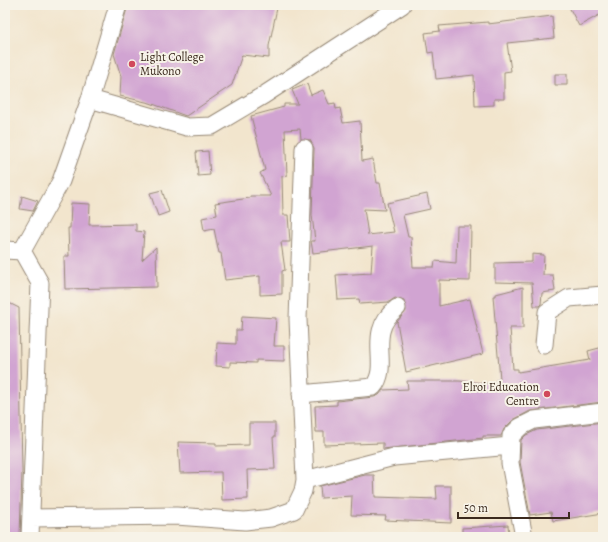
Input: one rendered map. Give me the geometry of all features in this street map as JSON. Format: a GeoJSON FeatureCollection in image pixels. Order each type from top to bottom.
{"type":"FeatureCollection","features":[{"type":"Feature","properties":{"kind":"street"},"geometry":{"type":"LineString","coordinates":[[30,537],[40,283],[13,251],[61,181],[90,99],[118,5]]}},
{"type":"Feature","properties":{"kind":"street"},"geometry":{"type":"LineString","coordinates":[[90,99],[187,127],[212,126],[264,95],[402,5]]}},
{"type":"Feature","properties":{"kind":"street"},"geometry":{"type":"LineString","coordinates":[[31,518],[176,516],[246,521],[271,518],[294,510],[303,491],[305,480],[298,319],[304,148]]}},
{"type":"Feature","properties":{"kind":"street"},"geometry":{"type":"LineString","coordinates":[[544,345],[547,312],[570,298],[603,295]]}},
{"type":"Feature","properties":{"kind":"street"},"geometry":{"type":"LineString","coordinates":[[301,394],[373,387],[378,380],[380,369],[380,336],[388,315],[397,308]]}},
{"type":"Feature","properties":{"kind":"street"},"geometry":{"type":"LineString","coordinates":[[524,537],[510,463],[511,436],[520,427],[534,420],[603,412]]}},
{"type":"Feature","properties":{"kind":"street"},"geometry":{"type":"LineString","coordinates":[[305,480],[394,457],[510,446]]}},
{"type":"Feature","properties":{"kind":"building"},"geometry":{"type":"Polygon","coordinates":[[[128,5],[260,5],[277,8],[269,46],[269,58],[242,55],[232,85],[186,116],[150,103],[120,96],[121,76],[114,54],[128,5]]]}},
{"type":"Feature","properties":{"kind":"building"},"geometry":{"type":"Polygon","coordinates":[[[568,5],[603,5],[603,13],[579,26],[568,5]]]}},
{"type":"Feature","properties":{"kind":"building"},"geometry":{"type":"Polygon","coordinates":[[[552,16],[554,38],[507,43],[511,71],[504,72],[504,99],[494,99],[494,105],[475,106],[474,75],[436,79],[433,52],[428,53],[425,33],[440,31],[439,26],[488,22],[488,24],[552,16]]]}},
{"type":"Feature","properties":{"kind":"building"},"geometry":{"type":"Polygon","coordinates":[[[555,74],[567,74],[567,85],[555,85],[555,74]]]}},
{"type":"Feature","properties":{"kind":"building"},"geometry":{"type":"Polygon","coordinates":[[[307,84],[311,95],[323,90],[329,104],[335,103],[336,109],[340,108],[343,123],[360,121],[362,161],[373,159],[377,183],[380,183],[385,210],[364,209],[368,235],[394,232],[387,203],[427,194],[430,209],[403,215],[408,237],[411,237],[413,267],[434,267],[435,261],[456,263],[457,226],[471,226],[470,281],[439,280],[439,306],[470,299],[483,354],[406,372],[397,322],[406,311],[404,301],[395,298],[389,302],[360,304],[359,299],[338,300],[336,275],[371,273],[373,246],[313,253],[311,241],[315,241],[312,215],[314,148],[310,140],[301,139],[300,129],[285,130],[287,175],[282,176],[283,215],[288,215],[290,242],[281,242],[285,270],[282,271],[282,294],[260,295],[260,276],[225,280],[221,253],[219,253],[214,229],[204,231],[202,218],[217,215],[215,203],[250,198],[250,196],[271,196],[260,173],[265,170],[251,116],[284,107],[284,104],[298,104],[292,90],[307,84]]]}},
{"type":"Feature","properties":{"kind":"building"},"geometry":{"type":"Polygon","coordinates":[[[208,151],[210,175],[198,176],[196,152],[208,151]]]}},
{"type":"Feature","properties":{"kind":"building"},"geometry":{"type":"Polygon","coordinates":[[[162,190],[169,212],[158,216],[150,193],[162,190]]]}},
{"type":"Feature","properties":{"kind":"building"},"geometry":{"type":"Polygon","coordinates":[[[22,196],[38,201],[33,211],[20,209],[22,196]]]}},
{"type":"Feature","properties":{"kind":"building"},"geometry":{"type":"Polygon","coordinates":[[[71,203],[90,204],[89,225],[136,224],[136,231],[144,232],[142,260],[156,247],[157,287],[65,289],[64,256],[69,256],[68,228],[70,228],[71,203]]]}},
{"type":"Feature","properties":{"kind":"building"},"geometry":{"type":"Polygon","coordinates":[[[532,254],[544,255],[543,275],[553,275],[555,291],[542,293],[541,304],[539,306],[534,306],[532,283],[495,282],[495,263],[532,262],[532,254]]]}},
{"type":"Feature","properties":{"kind":"building"},"geometry":{"type":"Polygon","coordinates":[[[523,287],[523,328],[510,328],[513,369],[518,369],[518,372],[590,360],[588,351],[603,347],[603,402],[530,411],[513,420],[504,429],[501,436],[483,436],[483,438],[383,449],[383,443],[324,445],[324,432],[316,432],[315,406],[337,405],[337,401],[374,397],[379,395],[383,390],[408,389],[407,381],[459,381],[496,384],[496,380],[500,379],[493,296],[523,287]]]}},
{"type":"Feature","properties":{"kind":"building"},"geometry":{"type":"Polygon","coordinates":[[[5,301],[19,308],[22,471],[20,537],[5,537],[5,301]]]}},
{"type":"Feature","properties":{"kind":"building"},"geometry":{"type":"Polygon","coordinates":[[[242,316],[276,318],[274,346],[284,346],[284,361],[256,360],[256,363],[230,362],[230,367],[216,366],[217,343],[236,344],[236,330],[241,330],[242,316]]]}},
{"type":"Feature","properties":{"kind":"building"},"geometry":{"type":"Polygon","coordinates":[[[603,422],[603,513],[553,521],[551,512],[530,515],[520,462],[521,440],[526,435],[537,430],[603,422]]]}},
{"type":"Feature","properties":{"kind":"building"},"geometry":{"type":"Polygon","coordinates":[[[249,423],[275,423],[275,437],[273,437],[275,469],[247,470],[248,499],[222,500],[221,472],[180,473],[178,442],[216,443],[216,446],[249,445],[249,423]]]}},
{"type":"Feature","properties":{"kind":"building"},"geometry":{"type":"Polygon","coordinates":[[[365,475],[374,475],[375,497],[437,499],[436,486],[451,486],[451,523],[385,520],[386,516],[351,515],[352,496],[321,498],[320,486],[365,475]]]}},
{"type":"Feature","properties":{"kind":"building"},"geometry":{"type":"Polygon","coordinates":[[[508,525],[509,537],[462,537],[462,528],[508,525]]]}},
{"type":"Feature","properties":{"kind":"place","name":"Light College Mukono"},"geometry":{"type":"Point","coordinates":[132,64]}},
{"type":"Feature","properties":{"kind":"place","name":"Elroi Education Centre"},"geometry":{"type":"Point","coordinates":[547,394]}}]}
